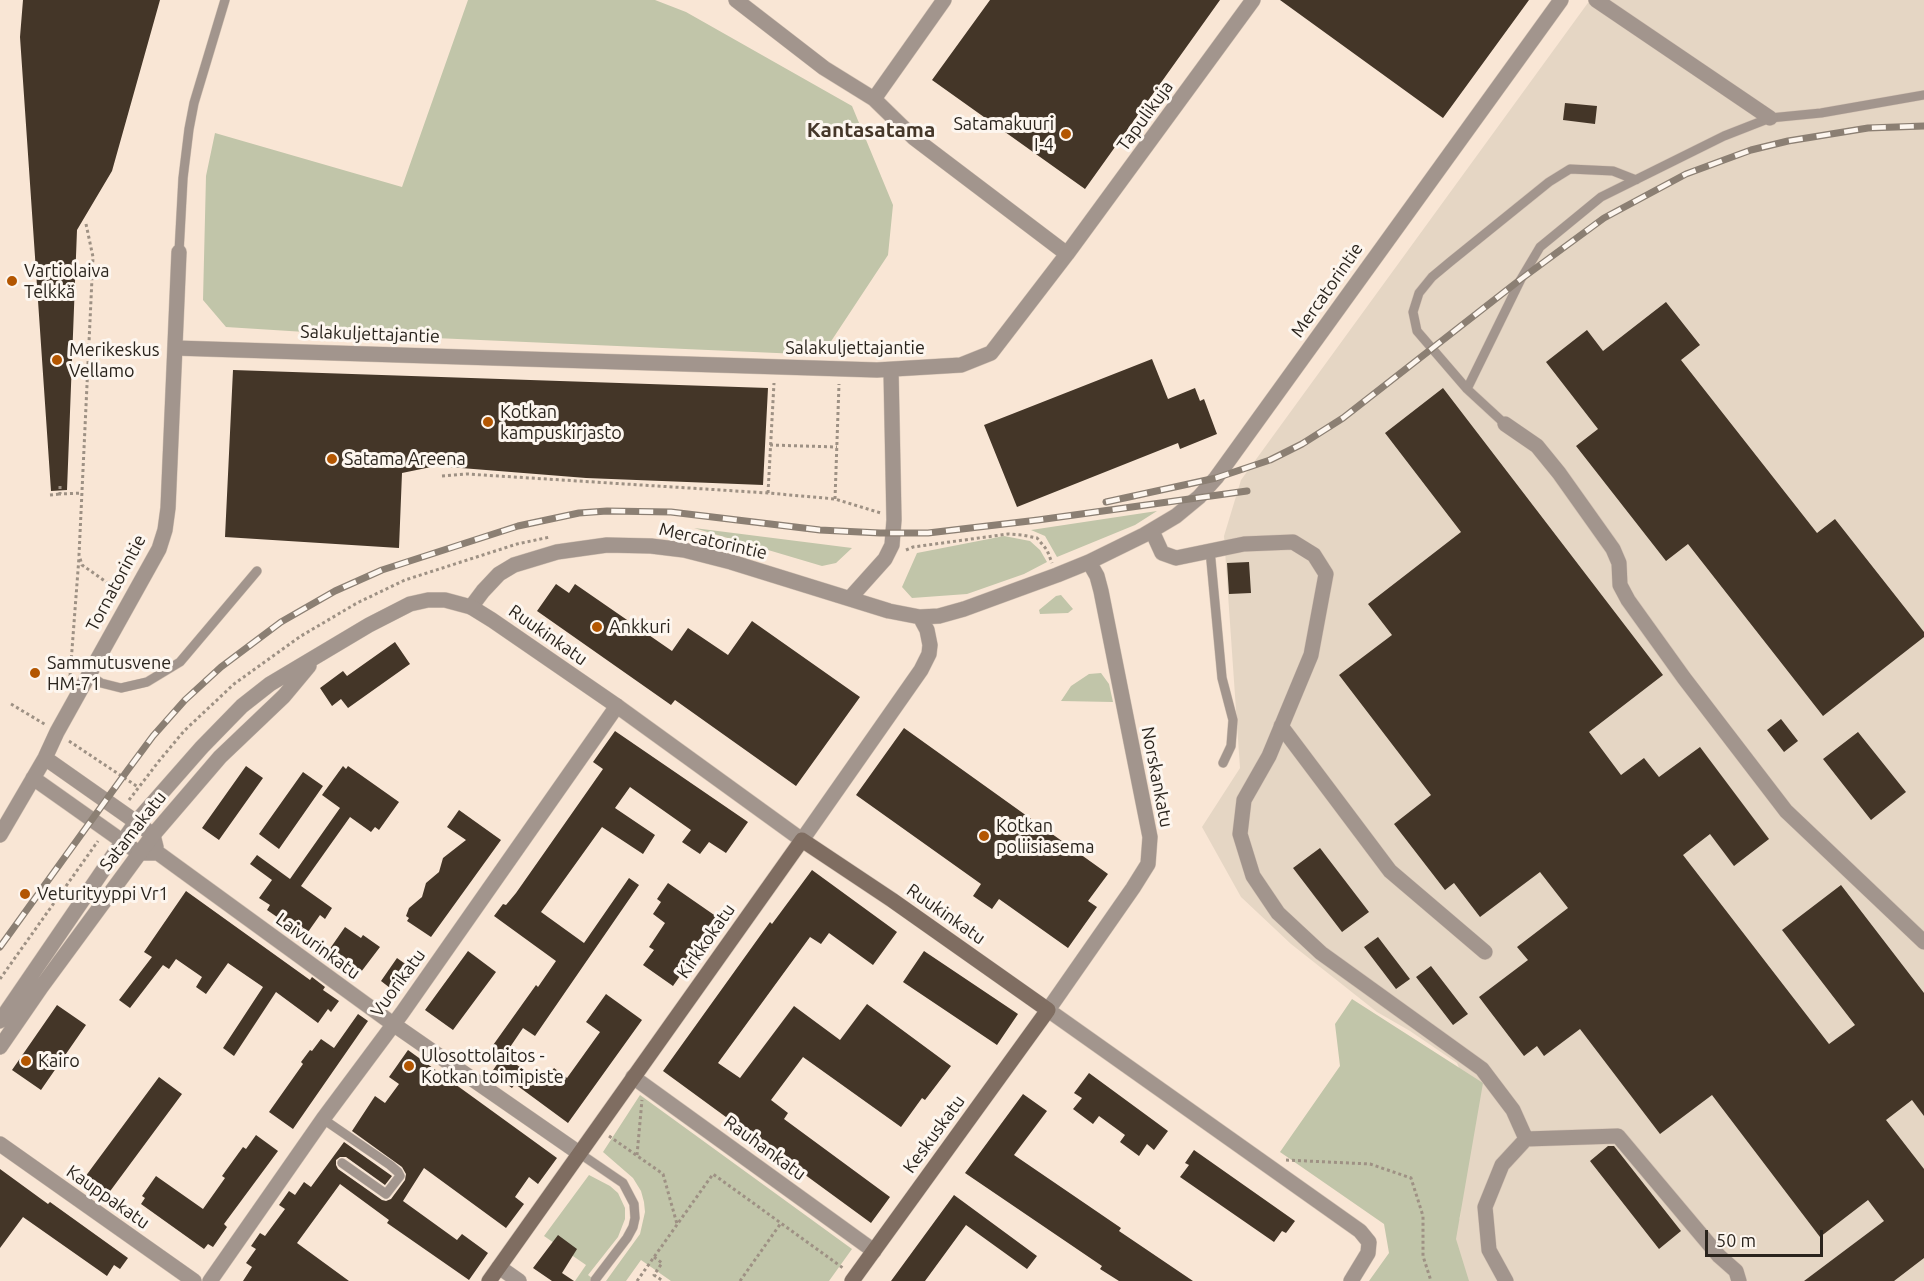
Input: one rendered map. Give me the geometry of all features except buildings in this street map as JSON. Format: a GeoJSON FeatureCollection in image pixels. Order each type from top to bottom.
{"type":"FeatureCollection","features":[{"type":"Feature","properties":{"kind":"main road","name":"Ruukinkatu"},"geometry":{"type":"LineString","coordinates":[[802,840],[892,900],[1048,1010]]}},
{"type":"Feature","properties":{"kind":"main road","name":"Kirkkokatu"},"geometry":{"type":"LineString","coordinates":[[489,1281],[579,1154],[638,1081],[802,840]]}},
{"type":"Feature","properties":{"kind":"main road","name":"Keskuskatu"},"geometry":{"type":"LineString","coordinates":[[852,1281],[1048,1010]]}},
{"type":"Feature","properties":{"kind":"street"},"geometry":{"type":"LineString","coordinates":[[736,0],[824,68],[874,99],[914,138],[1067,254]]}},
{"type":"Feature","properties":{"kind":"street"},"geometry":{"type":"LineString","coordinates":[[874,99],[944,0]]}},
{"type":"Feature","properties":{"kind":"street","name":"Tapulikuja"},"geometry":{"type":"LineString","coordinates":[[1067,254],[1253,0]]}},
{"type":"Feature","properties":{"kind":"street","name":"Mercatorintie"},"geometry":{"type":"LineString","coordinates":[[471,607],[500,574],[514,565],[557,552],[607,545],[651,546],[684,550],[731,562],[889,611],[920,616],[939,616],[1057,575],[1152,531],[1191,504],[1216,478],[1561,0]]}},
{"type":"Feature","properties":{"kind":"street"},"geometry":{"type":"LineString","coordinates":[[1596,0],[1770,118]]}},
{"type":"Feature","properties":{"kind":"street","name":"Tornatorintie"},"geometry":{"type":"LineString","coordinates":[[0,835],[45,758],[50,728],[88,675],[159,549],[165,530],[168,508],[179,252]]}},
{"type":"Feature","properties":{"kind":"street","name":"Salakuljettajantie"},"geometry":{"type":"LineString","coordinates":[[175,348],[891,370],[961,365],[991,353],[1067,254]]}},
{"type":"Feature","properties":{"kind":"street"},"geometry":{"type":"LineString","coordinates":[[850,598],[885,559],[892,545],[894,520],[891,370]]}},
{"type":"Feature","properties":{"kind":"street"},"geometry":{"type":"LineString","coordinates":[[1505,424],[1537,446],[1566,482],[1613,549],[1619,563],[1620,585],[1628,600],[1786,812],[1924,942]]}},
{"type":"Feature","properties":{"kind":"street"},"geometry":{"type":"LineString","coordinates":[[1152,531],[1162,553],[1176,558],[1244,544],[1293,542],[1314,555],[1326,574],[1311,655],[1269,756],[1244,800],[1240,834],[1253,876],[1278,913],[1321,953],[1482,1069],[1513,1110],[1526,1139]]}},
{"type":"Feature","properties":{"kind":"street","name":"Norskankatu"},"geometry":{"type":"LineString","coordinates":[[1048,1010],[1148,864],[1150,837],[1101,591],[1097,576],[1089,562]]}},
{"type":"Feature","properties":{"kind":"street","name":"Satamakatu"},"geometry":{"type":"LineString","coordinates":[[0,1020],[136,822],[202,747],[242,706],[270,684],[369,625],[410,604],[428,600],[445,600],[471,607]]}},
{"type":"Feature","properties":{"kind":"street","name":"Ruukinkatu"},"geometry":{"type":"LineString","coordinates":[[471,607],[617,706],[802,840]]}},
{"type":"Feature","properties":{"kind":"street","name":"Kirkkokatu"},"geometry":{"type":"LineString","coordinates":[[802,840],[921,670],[929,654],[930,645],[927,630],[920,616]]}},
{"type":"Feature","properties":{"kind":"street","name":"Satamakatu"},"geometry":{"type":"LineString","coordinates":[[0,1047],[153,835],[220,757],[284,696],[317,656]]}},
{"type":"Feature","properties":{"kind":"street","name":"Vuorikatu"},"geometry":{"type":"LineString","coordinates":[[210,1281],[617,706]]}},
{"type":"Feature","properties":{"kind":"street"},"geometry":{"type":"LineString","coordinates":[[1281,726],[1390,871],[1485,952]]}},
{"type":"Feature","properties":{"kind":"street"},"geometry":{"type":"LineString","coordinates":[[33,778],[139,853],[158,853],[153,835],[45,758]]}},
{"type":"Feature","properties":{"kind":"street","name":"Laivurinkatu"},"geometry":{"type":"LineString","coordinates":[[158,853],[393,1024],[579,1154]]}},
{"type":"Feature","properties":{"kind":"street","name":"Ruukinkatu"},"geometry":{"type":"LineString","coordinates":[[1048,1010],[1360,1231],[1369,1242],[1368,1253],[1355,1276]]}},
{"type":"Feature","properties":{"kind":"street","name":"Rauhankatu"},"geometry":{"type":"LineString","coordinates":[[638,1081],[874,1251]]}},
{"type":"Feature","properties":{"kind":"street"},"geometry":{"type":"LineString","coordinates":[[1506,1281],[1489,1250],[1485,1207],[1502,1165],[1526,1139],[1618,1136],[1719,1256],[1737,1271],[1739,1281]]}},
{"type":"Feature","properties":{"kind":"street","name":"Kauppakatu"},"geometry":{"type":"LineString","coordinates":[[0,1144],[194,1281]]}},
{"type":"Feature","properties":{"kind":"street"},"geometry":{"type":"LineString","coordinates":[[499,1267],[519,1281]]}},
{"type":"Feature","properties":{"kind":"lane"},"geometry":{"type":"LineString","coordinates":[[179,252],[183,178],[189,129],[194,103],[225,0]]}},
{"type":"Feature","properties":{"kind":"lane"},"geometry":{"type":"LineString","coordinates":[[1467,389],[1521,279],[1540,247],[1601,197],[1724,136],[1770,118],[1821,113],[1924,95]]}},
{"type":"Feature","properties":{"kind":"lane"},"geometry":{"type":"LineString","coordinates":[[1505,424],[1467,389],[1417,331],[1413,312],[1419,293],[1432,277],[1450,262],[1549,182],[1570,169],[1613,171],[1636,180]]}},
{"type":"Feature","properties":{"kind":"lane"},"geometry":{"type":"LineString","coordinates":[[1209,550],[1222,678],[1233,720],[1231,746],[1223,763]]}},
{"type":"Feature","properties":{"kind":"lane"},"geometry":{"type":"LineString","coordinates":[[88,675],[101,683],[121,688],[147,682],[180,662],[257,571]]}},
{"type":"Feature","properties":{"kind":"lane"},"geometry":{"type":"LineString","coordinates":[[323,1119],[390,1165],[400,1176],[386,1194],[342,1163]]}},
{"type":"Feature","properties":{"kind":"lane"},"geometry":{"type":"LineString","coordinates":[[579,1154],[623,1183],[634,1204],[635,1218],[630,1232],[595,1280]]}},
{"type":"Feature","properties":{"kind":"path"},"geometry":{"type":"LineString","coordinates":[[70,679],[79,555],[93,257],[86,224]]}},
{"type":"Feature","properties":{"kind":"path"},"geometry":{"type":"LineString","coordinates":[[768,493],[774,383]]}},
{"type":"Feature","properties":{"kind":"path"},"geometry":{"type":"LineString","coordinates":[[836,499],[839,384]]}},
{"type":"Feature","properties":{"kind":"path"},"geometry":{"type":"LineString","coordinates":[[770,445],[837,447]]}},
{"type":"Feature","properties":{"kind":"path"},"geometry":{"type":"LineString","coordinates":[[442,476],[466,474],[768,493],[836,499],[882,514]]}},
{"type":"Feature","properties":{"kind":"path"},"geometry":{"type":"LineString","coordinates":[[60,486],[60,494]]}},
{"type":"Feature","properties":{"kind":"path"},"geometry":{"type":"LineString","coordinates":[[50,495],[82,493]]}},
{"type":"Feature","properties":{"kind":"path"},"geometry":{"type":"LineString","coordinates":[[903,552],[913,547],[1008,534],[1022,535],[1037,538],[1047,550],[1057,575]]}},
{"type":"Feature","properties":{"kind":"path"},"geometry":{"type":"LineString","coordinates":[[120,811],[184,731],[234,684],[301,636],[357,603],[405,580],[517,544],[554,536]]}},
{"type":"Feature","properties":{"kind":"path"},"geometry":{"type":"LineString","coordinates":[[79,555],[82,565],[115,588],[115,602]]}},
{"type":"Feature","properties":{"kind":"path"},"geometry":{"type":"LineString","coordinates":[[11,704],[138,788]]}},
{"type":"Feature","properties":{"kind":"path"},"geometry":{"type":"LineString","coordinates":[[0,980],[106,830]]}},
{"type":"Feature","properties":{"kind":"path"},"geometry":{"type":"LineString","coordinates":[[637,1155],[638,1081]]}},
{"type":"Feature","properties":{"kind":"path"},"geometry":{"type":"LineString","coordinates":[[608,1135],[663,1174],[677,1224]]}},
{"type":"Feature","properties":{"kind":"path"},"geometry":{"type":"LineString","coordinates":[[1257,1159],[1370,1164],[1411,1178],[1423,1216],[1423,1256],[1431,1281]]}},
{"type":"Feature","properties":{"kind":"path"},"geometry":{"type":"LineString","coordinates":[[637,1281],[713,1174],[843,1268]]}},
{"type":"Feature","properties":{"kind":"path"},"geometry":{"type":"LineString","coordinates":[[740,1281],[781,1223]]}},
{"type":"Feature","properties":{"kind":"path"},"geometry":{"type":"LineString","coordinates":[[654,1257],[662,1263],[654,1275],[663,1281]]}},
{"type":"Feature","properties":{"kind":"shaded area"},"geometry":{"type":"Polygon","coordinates":[[[1590,0],[1924,0],[1924,1281],[1466,1281],[1447,1231],[1460,1218],[1469,1091],[1457,1063],[1377,1012],[1291,944],[1241,897],[1202,827],[1240,768],[1224,536],[1241,480],[1590,0]]]}},
{"type":"Feature","properties":{"kind":"green space"},"geometry":{"type":"Polygon","coordinates":[[[468,0],[655,0],[686,12],[852,106],[893,205],[888,255],[822,355],[226,327],[203,300],[206,176],[215,133],[402,187],[468,0]]]}},
{"type":"Feature","properties":{"kind":"green space"},"geometry":{"type":"Polygon","coordinates":[[[1157,511],[1135,525],[1057,557],[1045,536],[1031,530],[1157,511]]]}},
{"type":"Feature","properties":{"kind":"green space"},"geometry":{"type":"Polygon","coordinates":[[[694,528],[852,548],[836,563],[822,566],[694,528]]]}},
{"type":"Feature","properties":{"kind":"green space"},"geometry":{"type":"Polygon","coordinates":[[[1004,536],[1030,541],[1040,550],[1047,562],[1024,574],[967,594],[912,598],[902,587],[917,553],[1004,536]]]}},
{"type":"Feature","properties":{"kind":"green space"},"geometry":{"type":"Polygon","coordinates":[[[1061,595],[1073,609],[1068,613],[1040,614],[1039,610],[1056,596],[1061,595]]]}},
{"type":"Feature","properties":{"kind":"green space"},"geometry":{"type":"Polygon","coordinates":[[[1101,673],[1109,684],[1113,702],[1061,701],[1071,686],[1089,674],[1101,673]]]}},
{"type":"Feature","properties":{"kind":"green space"},"geometry":{"type":"Polygon","coordinates":[[[1352,999],[1483,1083],[1456,1239],[1469,1281],[1369,1281],[1389,1253],[1384,1224],[1280,1152],[1340,1066],[1335,1024],[1352,999]]]}},
{"type":"Feature","properties":{"kind":"green space"},"geometry":{"type":"Polygon","coordinates":[[[640,1095],[852,1249],[829,1281],[671,1281],[641,1260],[626,1281],[606,1281],[640,1234],[645,1212],[641,1191],[633,1178],[603,1152],[640,1095]]]}},
{"type":"Feature","properties":{"kind":"green space"},"geometry":{"type":"Polygon","coordinates":[[[589,1175],[618,1193],[625,1208],[625,1219],[618,1237],[588,1275],[596,1281],[575,1281],[586,1265],[544,1236],[589,1175]]]}},
{"type":"Feature","properties":{"kind":"railway"},"geometry":{"type":"LineString","coordinates":[[1106,502],[1216,478],[1270,460],[1302,444],[1343,418],[1521,279],[1604,218],[1686,174],[1751,150],[1788,141],[1868,128],[1924,126]]}},
{"type":"Feature","properties":{"kind":"railway"},"geometry":{"type":"LineString","coordinates":[[0,947],[153,736],[185,700],[221,667],[281,622],[335,591],[382,570],[518,526],[579,513],[671,512],[820,530],[928,533],[1247,491]]}},
{"type":"Feature","properties":{"kind":"place","name":"Satamakuuri I-4"},"geometry":{"type":"Point","coordinates":[1066,134]}},
{"type":"Feature","properties":{"kind":"place","name":"Vartiolaiva Telkkä"},"geometry":{"type":"Point","coordinates":[12,281]}},
{"type":"Feature","properties":{"kind":"place","name":"Merikeskus Vellamo"},"geometry":{"type":"Point","coordinates":[57,360]}},
{"type":"Feature","properties":{"kind":"place","name":"Kotkan kampuskirjasto"},"geometry":{"type":"Point","coordinates":[488,422]}},
{"type":"Feature","properties":{"kind":"place","name":"Satama Areena"},"geometry":{"type":"Point","coordinates":[332,459]}},
{"type":"Feature","properties":{"kind":"place","name":"Ankkuri"},"geometry":{"type":"Point","coordinates":[597,627]}},
{"type":"Feature","properties":{"kind":"place","name":"Sammutusvene HM-71"},"geometry":{"type":"Point","coordinates":[35,673]}},
{"type":"Feature","properties":{"kind":"place","name":"Kotkan poliisiasema"},"geometry":{"type":"Point","coordinates":[984,836]}},
{"type":"Feature","properties":{"kind":"place","name":"Veturityyppi Vr1"},"geometry":{"type":"Point","coordinates":[25,894]}},
{"type":"Feature","properties":{"kind":"place","name":"Kairo"},"geometry":{"type":"Point","coordinates":[26,1061]}},
{"type":"Feature","properties":{"kind":"place","name":"Ulosottolaitos - Kotkan toimipiste"},"geometry":{"type":"Point","coordinates":[409,1066]}},
{"type":"Feature","properties":{"kind":"district","name":"Kantasatama"},"geometry":{"type":"Point","coordinates":[871,130]}}]}
